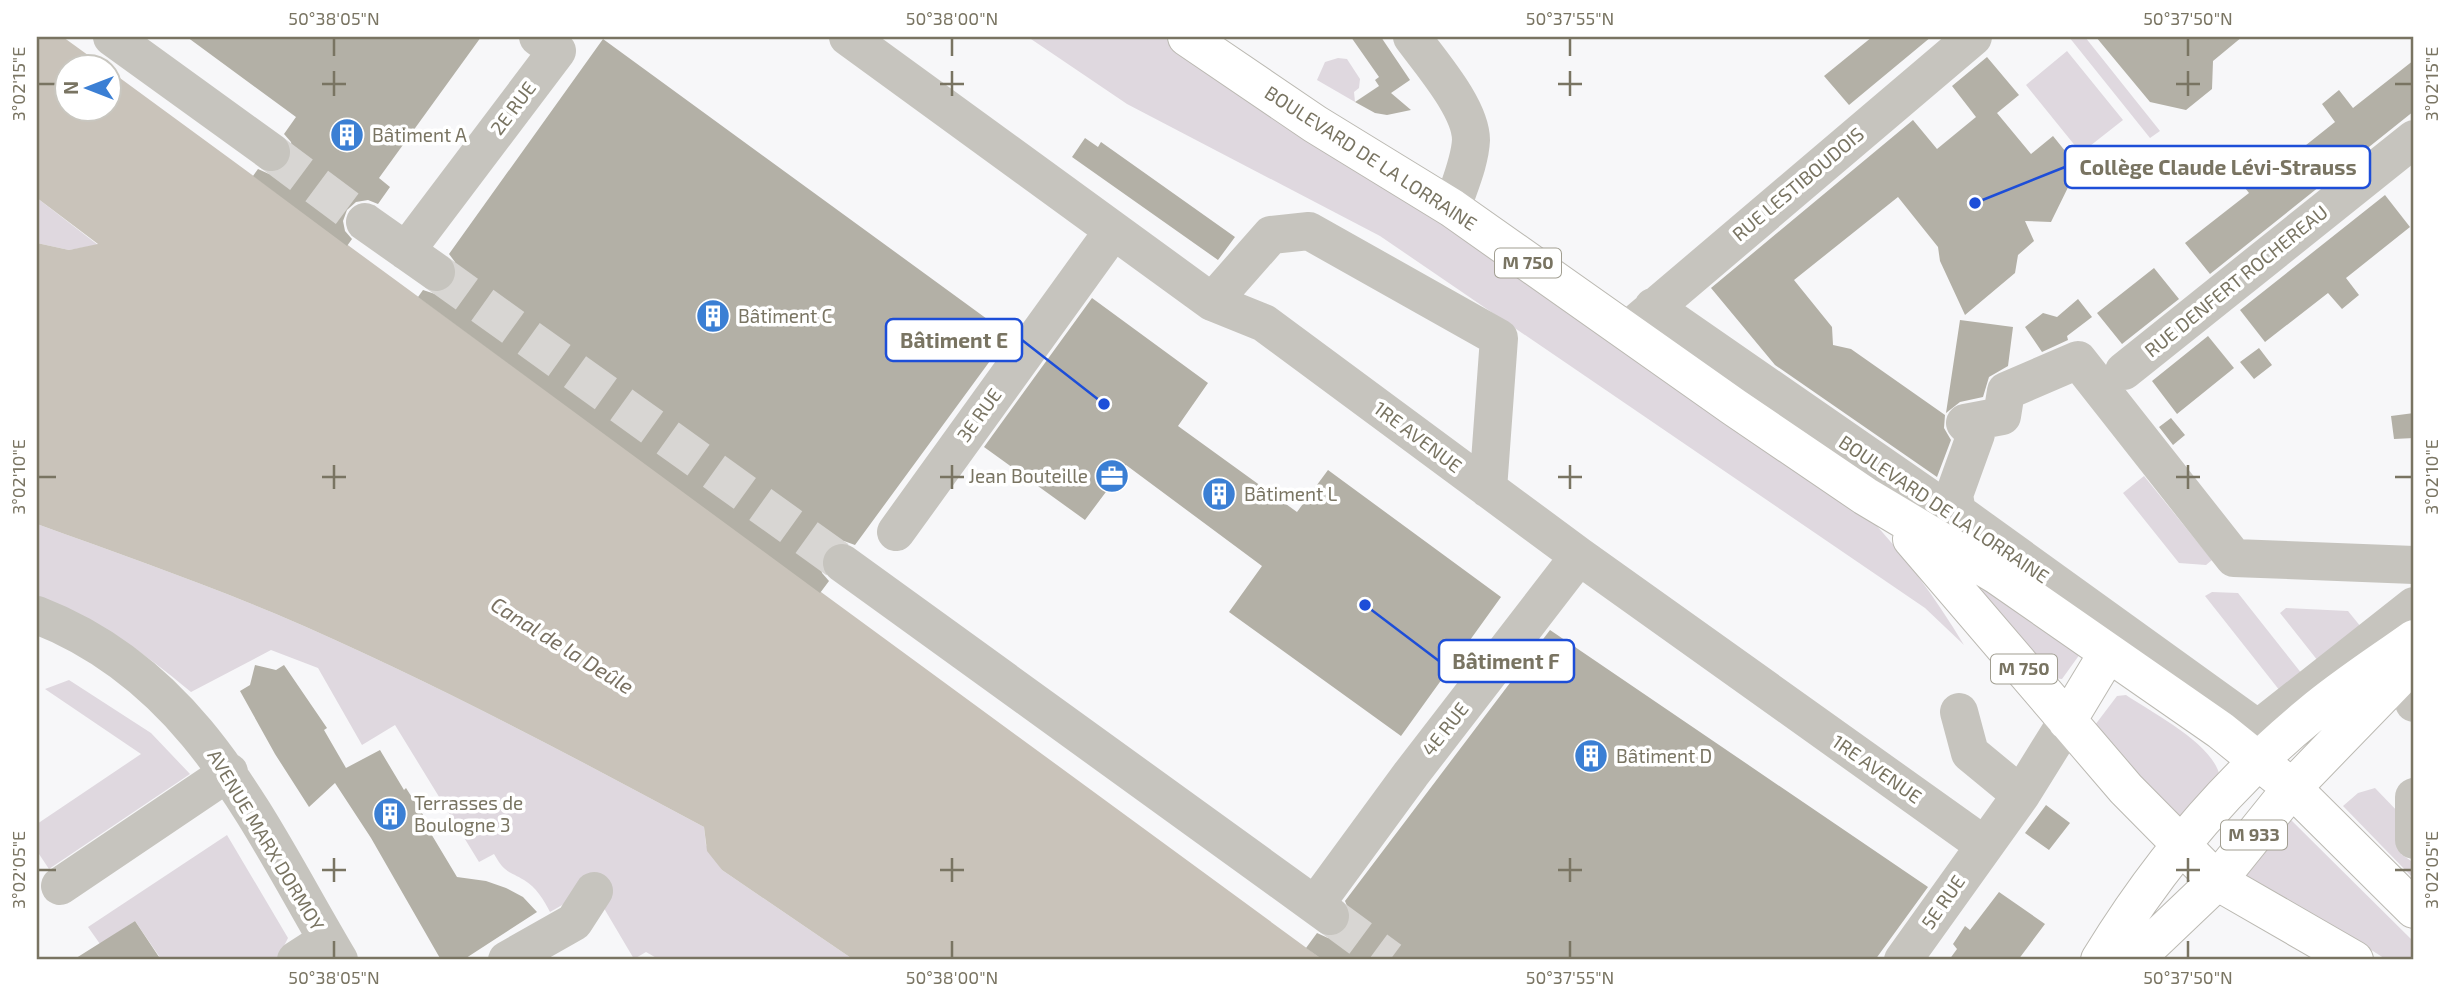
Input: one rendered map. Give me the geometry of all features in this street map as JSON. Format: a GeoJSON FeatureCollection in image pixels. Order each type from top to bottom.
{"type":"FeatureCollection","features":[{"type":"Feature","properties":{"kind":"main road","name":"BOULEVARD DE LA LORRAINE"},"geometry":{"type":"LineString","coordinates":[[1187,37],[1315,124],[1452,208],[1625,333],[1864,496],[1997,575],[2230,737],[2258,762]]}},
{"type":"Feature","properties":{"kind":"main road","name":"BOULEVARD DE LA LORRAINE"},"geometry":{"type":"LineString","coordinates":[[1864,496],[1931,558],[2126,789],[2180,844]]}},
{"type":"Feature","properties":{"kind":"main road"},"geometry":{"type":"LineString","coordinates":[[2258,762],[2311,714],[2414,639]]}},
{"type":"Feature","properties":{"kind":"main road"},"geometry":{"type":"LineString","coordinates":[[2067,721],[2108,653]]}},
{"type":"Feature","properties":{"kind":"main road"},"geometry":{"type":"LineString","coordinates":[[2292,789],[2409,681]]}},
{"type":"Feature","properties":{"kind":"main road","name":"M 750"},"geometry":{"type":"LineString","coordinates":[[2258,762],[2292,789],[2414,909]]}},
{"type":"Feature","properties":{"kind":"main road","name":"M 933"},"geometry":{"type":"LineString","coordinates":[[2100,960],[2180,844],[2258,762]]}},
{"type":"Feature","properties":{"kind":"main road","name":"M 933"},"geometry":{"type":"LineString","coordinates":[[2134,960],[2217,881],[2292,789]]}},
{"type":"Feature","properties":{"kind":"main road","name":"M 750"},"geometry":{"type":"LineString","coordinates":[[2180,844],[2217,881],[2354,960]]}},
{"type":"Feature","properties":{"kind":"street"},"geometry":{"type":"LineString","coordinates":[[112,37],[271,152]]}},
{"type":"Feature","properties":{"kind":"street","name":"1RE AVENUE"},"geometry":{"type":"LineString","coordinates":[[848,37],[1212,302],[1264,323],[1579,556],[1984,845]]}},
{"type":"Feature","properties":{"kind":"street"},"geometry":{"type":"LineString","coordinates":[[1412,37],[1453,76],[1471,139],[1452,208]]}},
{"type":"Feature","properties":{"kind":"street","name":"RUE LESTIBOUDOIS"},"geometry":{"type":"LineString","coordinates":[[1625,333],[1973,37]]}},
{"type":"Feature","properties":{"kind":"street","name":"2E RUE"},"geometry":{"type":"LineString","coordinates":[[365,222],[421,262],[554,41]]}},
{"type":"Feature","properties":{"kind":"street","name":"RUE DENFERT ROCHEREAU"},"geometry":{"type":"LineString","coordinates":[[2123,371],[2414,139]]}},
{"type":"Feature","properties":{"kind":"street","name":"3E RUE"},"geometry":{"type":"LineString","coordinates":[[896,532],[1113,231]]}},
{"type":"Feature","properties":{"kind":"street"},"geometry":{"type":"LineString","coordinates":[[1212,302],[1271,235],[1309,232],[1499,338],[1489,489]]}},
{"type":"Feature","properties":{"kind":"street","name":"BOULEVARD DE LA LORRAINE"},"geometry":{"type":"LineString","coordinates":[[1653,307],[2044,577],[2232,713]]}},
{"type":"Feature","properties":{"kind":"street"},"geometry":{"type":"LineString","coordinates":[[2414,565],[2234,558],[2078,360],[2006,391],[2002,416],[1965,423],[1976,434],[1954,495],[1957,512],[2226,703],[2251,724],[2263,724],[2414,606]]}},
{"type":"Feature","properties":{"kind":"street","name":"4E RUE"},"geometry":{"type":"LineString","coordinates":[[842,563],[1322,911],[1411,774],[1579,556]]}},
{"type":"Feature","properties":{"kind":"street","name":"AVENUE MARX DORMOY"},"geometry":{"type":"LineString","coordinates":[[37,615],[105,651],[149,684],[190,723],[229,772],[333,950]]}},
{"type":"Feature","properties":{"kind":"street","name":"AVENUE MARX DORMOY"},"geometry":{"type":"LineString","coordinates":[[37,640],[190,723]]}},
{"type":"Feature","properties":{"kind":"street"},"geometry":{"type":"LineString","coordinates":[[1959,712],[1970,753],[2021,795]]}},
{"type":"Feature","properties":{"kind":"street","name":"5E RUE"},"geometry":{"type":"LineString","coordinates":[[1903,960],[2021,795],[2067,721]]}},
{"type":"Feature","properties":{"kind":"street"},"geometry":{"type":"LineString","coordinates":[[49,893],[229,772]]}},
{"type":"Feature","properties":{"kind":"street"},"geometry":{"type":"LineString","coordinates":[[2414,797],[2414,839]]}},
{"type":"Feature","properties":{"kind":"street"},"geometry":{"type":"LineString","coordinates":[[508,960],[574,922],[594,891]]}},
{"type":"Feature","properties":{"kind":"street"},"geometry":{"type":"LineString","coordinates":[[296,960],[333,950]]}},
{"type":"Feature","properties":{"kind":"shaded area"},"geometry":{"type":"Polygon","coordinates":[[[1028,37],[1165,37],[1419,201],[1867,515],[1919,577],[1964,645],[1925,608],[1380,236],[1127,104],[1028,37]]]}},
{"type":"Feature","properties":{"kind":"shaded area"},"geometry":{"type":"Polygon","coordinates":[[[2069,37],[2085,37],[2160,131],[2150,138],[2069,37]]]}},
{"type":"Feature","properties":{"kind":"shaded area"},"geometry":{"type":"Polygon","coordinates":[[[2067,51],[2123,120],[2081,153],[2026,85],[2067,51]]]}},
{"type":"Feature","properties":{"kind":"shaded area"},"geometry":{"type":"Polygon","coordinates":[[[1338,58],[1347,59],[1360,79],[1359,88],[1354,92],[1355,102],[1317,80],[1325,62],[1338,58]]]}},
{"type":"Feature","properties":{"kind":"shaded area"},"geometry":{"type":"Polygon","coordinates":[[[37,198],[98,245],[69,250],[37,243],[37,198]]]}},
{"type":"Feature","properties":{"kind":"shaded area"},"geometry":{"type":"Polygon","coordinates":[[[2144,476],[2212,560],[2206,565],[2179,563],[2123,493],[2144,476]]]}},
{"type":"Feature","properties":{"kind":"shaded area"},"geometry":{"type":"Polygon","coordinates":[[[37,524],[217,590],[331,638],[492,716],[704,827],[706,845],[722,870],[854,960],[660,960],[646,952],[634,959],[592,888],[550,912],[532,886],[504,868],[494,854],[479,862],[395,725],[362,745],[318,668],[271,650],[191,692],[155,663],[100,627],[37,598],[37,524]]]}},
{"type":"Feature","properties":{"kind":"shaded area"},"geometry":{"type":"Polygon","coordinates":[[[1983,587],[2080,654],[2062,679],[2050,678],[1981,594],[1983,587]]]}},
{"type":"Feature","properties":{"kind":"shaded area"},"geometry":{"type":"Polygon","coordinates":[[[2212,592],[2238,593],[2302,674],[2280,691],[2205,596],[2212,592]]]}},
{"type":"Feature","properties":{"kind":"shaded area"},"geometry":{"type":"Polygon","coordinates":[[[2286,608],[2348,611],[2361,627],[2318,661],[2280,613],[2286,608]]]}},
{"type":"Feature","properties":{"kind":"shaded area"},"geometry":{"type":"Polygon","coordinates":[[[69,680],[151,733],[190,774],[49,869],[37,851],[37,824],[141,754],[45,689],[69,680]]]}},
{"type":"Feature","properties":{"kind":"shaded area"},"geometry":{"type":"Polygon","coordinates":[[[2126,695],[2195,742],[2207,753],[2220,777],[2176,826],[2095,725],[2117,696],[2126,695]]]}},
{"type":"Feature","properties":{"kind":"shaded area"},"geometry":{"type":"Polygon","coordinates":[[[2375,788],[2401,815],[2401,854],[2414,863],[2414,879],[2343,806],[2358,793],[2375,788]]]}},
{"type":"Feature","properties":{"kind":"shaded area"},"geometry":{"type":"Polygon","coordinates":[[[2288,817],[2414,942],[2414,960],[2387,960],[2354,939],[2247,887],[2242,868],[2288,817]]]}},
{"type":"Feature","properties":{"kind":"shaded area"},"geometry":{"type":"Polygon","coordinates":[[[227,835],[288,938],[277,960],[153,960],[159,956],[135,921],[100,944],[88,927],[227,835]]]}},
{"type":"Feature","properties":{"kind":"water","name":"Canal de la Deûle"},"geometry":{"type":"Polygon","coordinates":[[[37,37],[63,37],[84,52],[52,52],[52,122],[122,122],[122,80],[1323,960],[854,960],[722,870],[707,851],[704,827],[492,716],[331,638],[217,590],[37,524],[37,243],[69,250],[98,244],[37,198],[37,37]]]}},
{"type":"Feature","properties":{"kind":"building","name":"Bâtiment A"},"geometry":{"type":"Polygon","coordinates":[[[187,37],[481,37],[379,178],[390,187],[378,204],[368,200],[356,202],[347,210],[343,221],[345,231],[352,239],[347,246],[253,176],[258,169],[269,174],[279,172],[288,165],[293,154],[291,142],[284,134],[296,117],[187,37]]]}},
{"type":"Feature","properties":{"kind":"building"},"geometry":{"type":"Polygon","coordinates":[[[1351,37],[1381,37],[1410,80],[1391,93],[1411,110],[1387,115],[1375,113],[1355,102],[1379,86],[1375,80],[1379,77],[1351,37]]]}},
{"type":"Feature","properties":{"kind":"building"},"geometry":{"type":"Polygon","coordinates":[[[1872,37],[1931,37],[1849,105],[1824,76],[1872,37]]]}},
{"type":"Feature","properties":{"kind":"building"},"geometry":{"type":"Polygon","coordinates":[[[2096,37],[2242,37],[2213,61],[2212,89],[2186,110],[2150,102],[2096,37]]]}},
{"type":"Feature","properties":{"kind":"building","name":"Bâtiment C"},"geometry":{"type":"Polygon","coordinates":[[[603,39],[1009,335],[855,545],[844,541],[834,543],[825,550],[820,561],[822,573],[829,581],[820,593],[418,297],[423,290],[435,294],[445,292],[453,285],[458,273],[449,254],[603,39]]]}},
{"type":"Feature","properties":{"kind":"building"},"geometry":{"type":"Polygon","coordinates":[[[1987,57],[2019,95],[1997,113],[2031,154],[2053,136],[2078,167],[2051,222],[2025,221],[2034,241],[2018,255],[2015,273],[1965,315],[1940,261],[1938,247],[1898,197],[1794,280],[1832,327],[1833,345],[1851,349],[1945,415],[1944,428],[1951,440],[1937,477],[1775,365],[1711,288],[1913,120],[1937,149],[1976,117],[1952,86],[1987,57]]]}},
{"type":"Feature","properties":{"kind":"building"},"geometry":{"type":"Polygon","coordinates":[[[2414,60],[2414,111],[2210,274],[2185,243],[2249,193],[2234,174],[2252,160],[2266,177],[2335,122],[2322,104],[2339,90],[2353,108],[2414,60]]]}},
{"type":"Feature","properties":{"kind":"building"},"geometry":{"type":"Polygon","coordinates":[[[1085,138],[1098,147],[1101,142],[1235,237],[1218,260],[1072,157],[1085,138]]]}},
{"type":"Feature","properties":{"kind":"building"},"geometry":{"type":"Polygon","coordinates":[[[2385,195],[2410,227],[2346,278],[2359,295],[2342,309],[2328,293],[2265,342],[2240,310],[2385,195]]]}},
{"type":"Feature","properties":{"kind":"building"},"geometry":{"type":"Polygon","coordinates":[[[2154,268],[2179,299],[2122,344],[2097,313],[2154,268]]]}},
{"type":"Feature","properties":{"kind":"building"},"geometry":{"type":"Polygon","coordinates":[[[1092,298],[1208,383],[1178,426],[1297,512],[1328,470],[1501,597],[1401,736],[1229,612],[1262,566],[1126,465],[1085,520],[984,447],[1092,298]]]}},
{"type":"Feature","properties":{"kind":"building"},"geometry":{"type":"Polygon","coordinates":[[[2078,299],[2092,317],[2067,336],[2068,340],[2042,352],[2025,327],[2043,313],[2057,317],[2078,299]]]}},
{"type":"Feature","properties":{"kind":"building"},"geometry":{"type":"Polygon","coordinates":[[[1960,320],[2013,327],[2008,366],[1989,377],[1983,397],[1960,402],[1946,413],[1960,320]]]}},
{"type":"Feature","properties":{"kind":"building"},"geometry":{"type":"Polygon","coordinates":[[[2208,336],[2234,368],[2177,414],[2152,381],[2208,336]]]}},
{"type":"Feature","properties":{"kind":"building"},"geometry":{"type":"Polygon","coordinates":[[[2259,348],[2272,365],[2254,379],[2240,362],[2259,348]]]}},
{"type":"Feature","properties":{"kind":"building"},"geometry":{"type":"Polygon","coordinates":[[[2414,413],[2414,438],[2394,439],[2391,416],[2414,413]]]}},
{"type":"Feature","properties":{"kind":"building"},"geometry":{"type":"Polygon","coordinates":[[[2171,418],[2185,435],[2173,445],[2159,427],[2171,418]]]}},
{"type":"Feature","properties":{"kind":"building","name":"Bâtiment D"},"geometry":{"type":"Polygon","coordinates":[[[1550,630],[1928,887],[1875,960],[1323,960],[1306,948],[1317,933],[1328,938],[1338,936],[1347,929],[1352,918],[1345,901],[1550,630]]]}},
{"type":"Feature","properties":{"kind":"building","name":"Terrasses de Boulogne 3"},"geometry":{"type":"Polygon","coordinates":[[[255,665],[276,670],[284,665],[327,728],[324,730],[346,768],[380,750],[427,821],[424,822],[457,877],[486,881],[506,888],[523,897],[537,912],[463,960],[441,960],[371,838],[335,783],[309,807],[275,754],[240,691],[250,685],[255,665]]]}},
{"type":"Feature","properties":{"kind":"building"},"geometry":{"type":"Polygon","coordinates":[[[2046,805],[2070,823],[2049,850],[2025,833],[2046,805]]]}},
{"type":"Feature","properties":{"kind":"building"},"geometry":{"type":"Polygon","coordinates":[[[1999,892],[2045,924],[2018,960],[1949,960],[1957,949],[1953,944],[1965,926],[1970,930],[1999,892]]]}},
{"type":"Feature","properties":{"kind":"building"},"geometry":{"type":"Polygon","coordinates":[[[135,921],[161,960],[73,960],[135,921]]]}},
{"type":"Feature","properties":{"kind":"tunnel"},"geometry":{"type":"LineString","coordinates":[[271,152],[365,222]]}},
{"type":"Feature","properties":{"kind":"tunnel"},"geometry":{"type":"LineString","coordinates":[[436,272],[842,563]]}},
{"type":"Feature","properties":{"kind":"tunnel"},"geometry":{"type":"LineString","coordinates":[[1330,916],[1390,960]]}},
{"type":"Feature","properties":{"kind":"place","name":"Bâtiment A"},"geometry":{"type":"Point","coordinates":[347,135]}},
{"type":"Feature","properties":{"kind":"place","name":"Collège Claude Lévi-Strauss"},"geometry":{"type":"Point","coordinates":[1975,203]}},
{"type":"Feature","properties":{"kind":"place","name":"Bâtiment C"},"geometry":{"type":"Point","coordinates":[713,316]}},
{"type":"Feature","properties":{"kind":"place","name":"Bâtiment E"},"geometry":{"type":"Point","coordinates":[1104,404]}},
{"type":"Feature","properties":{"kind":"place","name":"Jean Bouteille"},"geometry":{"type":"Point","coordinates":[1112,476]}},
{"type":"Feature","properties":{"kind":"place","name":"Bâtiment L"},"geometry":{"type":"Point","coordinates":[1219,494]}},
{"type":"Feature","properties":{"kind":"place","name":"Bâtiment F"},"geometry":{"type":"Point","coordinates":[1365,605]}},
{"type":"Feature","properties":{"kind":"place","name":"Bâtiment D"},"geometry":{"type":"Point","coordinates":[1591,756]}},
{"type":"Feature","properties":{"kind":"place","name":"Terrasses de Boulogne 3"},"geometry":{"type":"Point","coordinates":[390,814]}}]}
